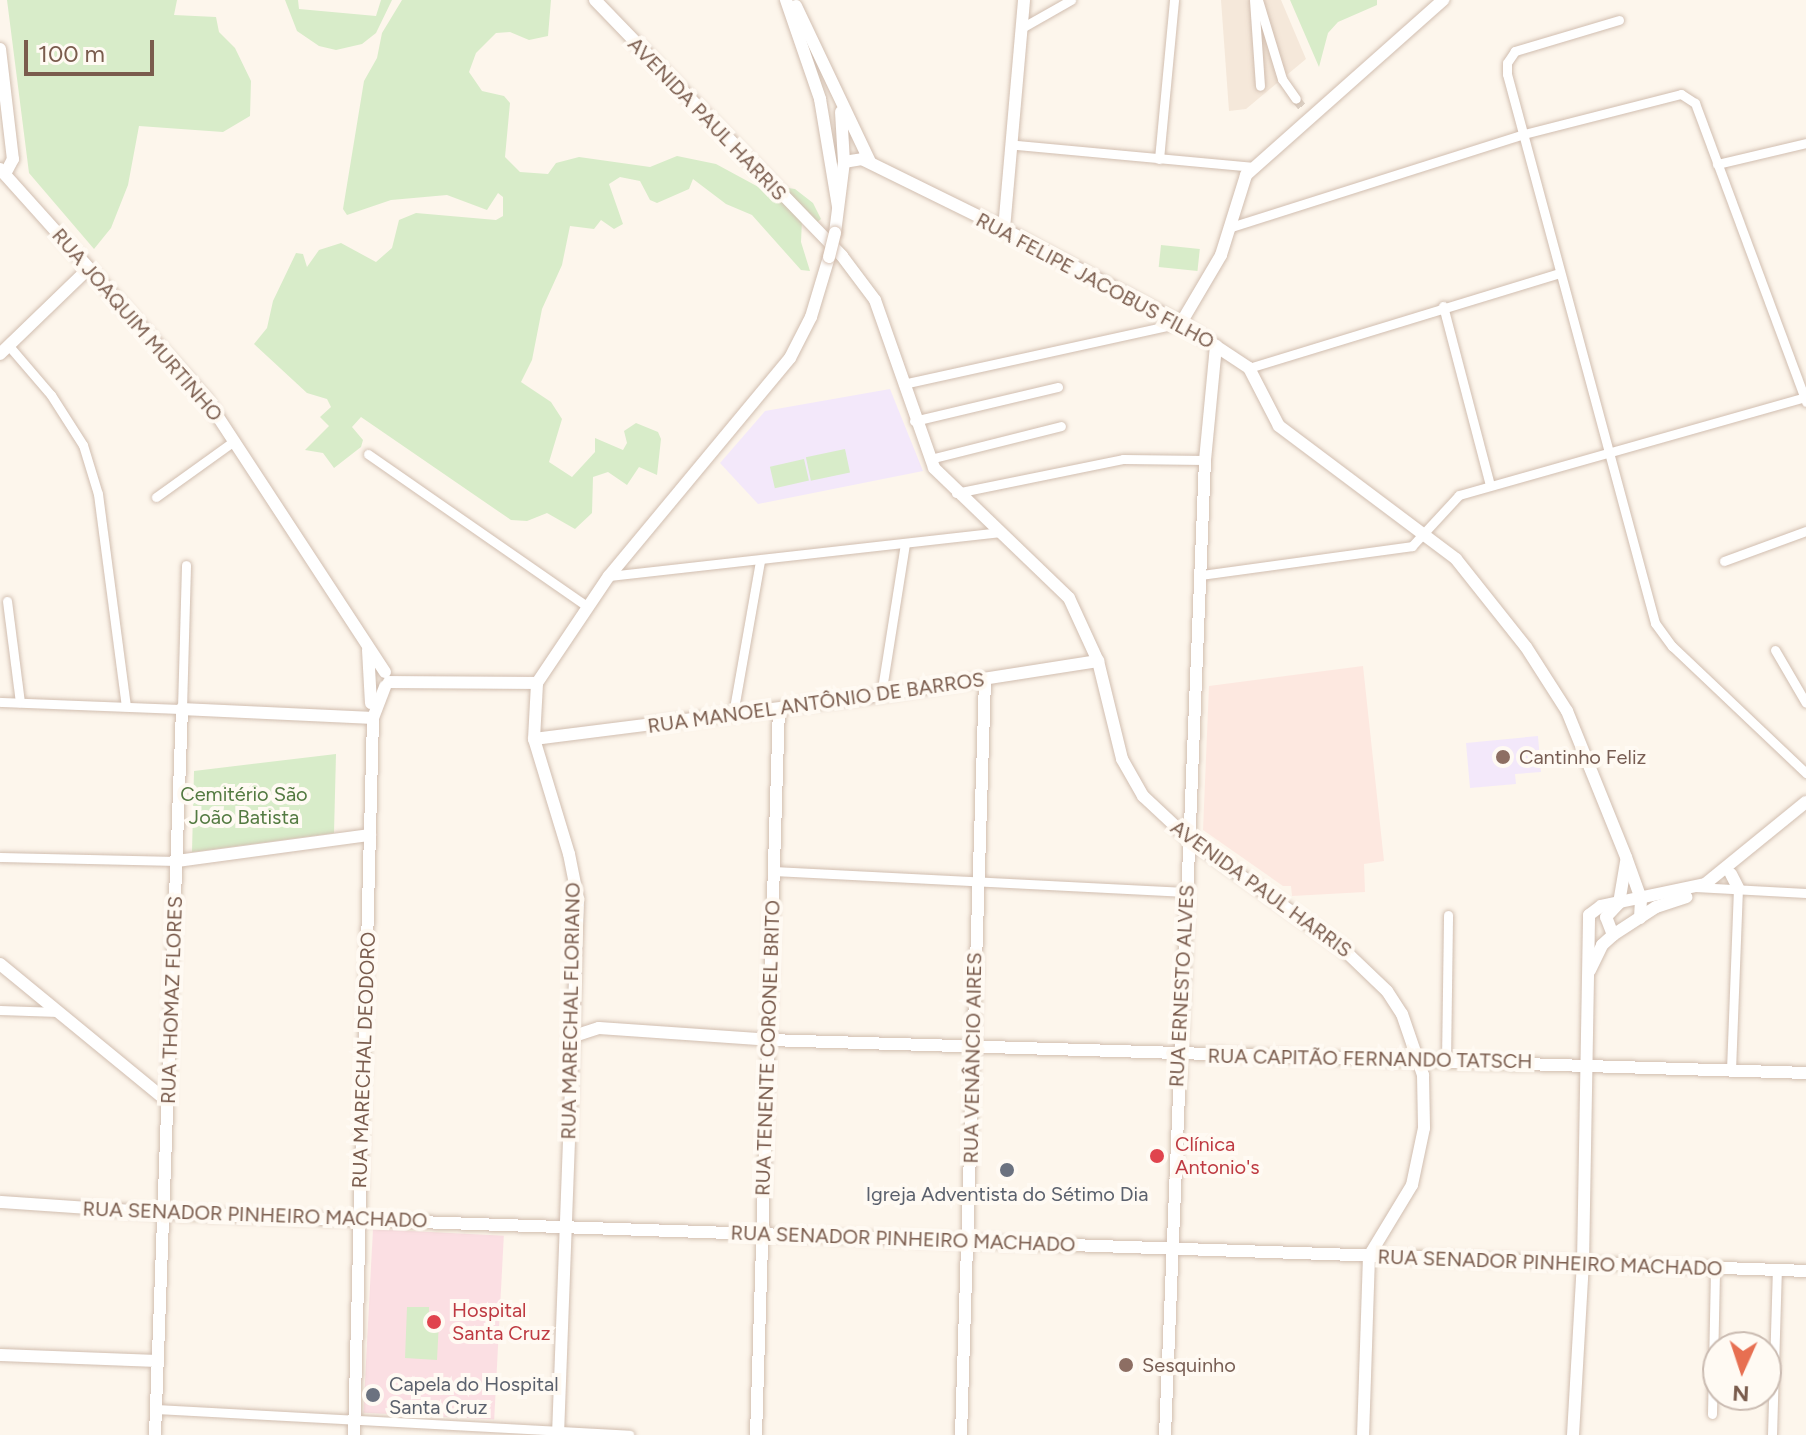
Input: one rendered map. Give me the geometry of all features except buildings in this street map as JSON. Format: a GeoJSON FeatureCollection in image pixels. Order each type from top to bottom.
{"type":"FeatureCollection","features":[{"type":"Feature","properties":{"kind":"main road","name":"AVENIDA PAUL HARRIS"},"geometry":{"type":"LineString","coordinates":[[595,0],[842,256],[881,311],[914,421],[930,459],[956,493],[1062,588],[1098,661],[1116,741],[1133,781],[1156,811],[1188,838],[1365,967],[1402,1014],[1420,1061],[1425,1096],[1421,1156],[1412,1185],[1369,1256]]}},
{"type":"Feature","properties":{"kind":"main road"},"geometry":{"type":"LineString","coordinates":[[786,0],[809,48],[878,170]]}},
{"type":"Feature","properties":{"kind":"main road"},"geometry":{"type":"LineString","coordinates":[[794,0],[809,48],[838,207]]}},
{"type":"Feature","properties":{"kind":"main road"},"geometry":{"type":"LineString","coordinates":[[1004,229],[1016,145],[1025,26],[1024,0]]}},
{"type":"Feature","properties":{"kind":"main road"},"geometry":{"type":"LineString","coordinates":[[1181,323],[1211,275],[1231,227],[1240,184],[1308,114],[1443,0]]}},
{"type":"Feature","properties":{"kind":"main road"},"geometry":{"type":"LineString","coordinates":[[0,49],[13,159],[2,174]]}},
{"type":"Feature","properties":{"kind":"main road"},"geometry":{"type":"LineString","coordinates":[[812,70],[843,132],[862,159],[844,162]]}},
{"type":"Feature","properties":{"kind":"main road","name":"RUA MARECHAL FLORIANO"},"geometry":{"type":"LineString","coordinates":[[558,1433],[567,1228],[575,877],[534,739],[537,683],[609,576],[790,358],[826,271],[835,233],[844,162],[839,101]]}},
{"type":"Feature","properties":{"kind":"main road","name":"RUA FELIPE JACOBUS FILHO"},"geometry":{"type":"LineString","coordinates":[[862,159],[878,170],[1004,229],[1181,323],[1249,368],[1279,426],[1426,537],[1470,575],[1547,677],[1567,711],[1641,899]]}},
{"type":"Feature","properties":{"kind":"main road","name":"RUA JOAQUIM MURTINHO"},"geometry":{"type":"LineString","coordinates":[[2,174],[207,400],[234,441],[370,653],[383,679],[359,718]]}},
{"type":"Feature","properties":{"kind":"main road"},"geometry":{"type":"LineString","coordinates":[[4,350],[88,269]]}},
{"type":"Feature","properties":{"kind":"main road","name":"RUA ERNESTO ALVES"},"geometry":{"type":"LineString","coordinates":[[1165,1435],[1178,1054],[1205,460],[1216,346]]}},
{"type":"Feature","properties":{"kind":"main road","name":"RUA JOAQUIM MURTINHO"},"geometry":{"type":"LineString","coordinates":[[370,653],[371,703]]}},
{"type":"Feature","properties":{"kind":"main road","name":"RUA MANOEL ANTÔNIO DE BARROS"},"geometry":{"type":"LineString","coordinates":[[534,739],[985,681],[1098,661]]}},
{"type":"Feature","properties":{"kind":"main road"},"geometry":{"type":"LineString","coordinates":[[383,679],[537,683]]}},
{"type":"Feature","properties":{"kind":"main road","name":"RUA MARECHAL DEODORO"},"geometry":{"type":"LineString","coordinates":[[354,1435],[373,718],[383,679]]}},
{"type":"Feature","properties":{"kind":"main road","name":"RUA VENÂNCIO AIRES"},"geometry":{"type":"LineString","coordinates":[[961,1435],[985,681]]}},
{"type":"Feature","properties":{"kind":"main road"},"geometry":{"type":"LineString","coordinates":[[182,709],[373,718]]}},
{"type":"Feature","properties":{"kind":"main road","name":"RUA THOMAZ FLORES"},"geometry":{"type":"LineString","coordinates":[[155,1435],[182,709]]}},
{"type":"Feature","properties":{"kind":"main road","name":"RUA TENENTE CORONEL BRITO"},"geometry":{"type":"LineString","coordinates":[[756,1435],[779,709]]}},
{"type":"Feature","properties":{"kind":"main road"},"geometry":{"type":"LineString","coordinates":[[1573,1435],[1583,1263],[1589,915],[1594,909],[1619,903],[1699,889],[1745,856],[1806,802]]}},
{"type":"Feature","properties":{"kind":"main road"},"geometry":{"type":"LineString","coordinates":[[177,861],[370,835]]}},
{"type":"Feature","properties":{"kind":"main road"},"geometry":{"type":"LineString","coordinates":[[1587,977],[1602,945],[1613,935],[1662,904],[1731,874],[1745,856]]}},
{"type":"Feature","properties":{"kind":"main road"},"geometry":{"type":"LineString","coordinates":[[1613,935],[1606,917],[1619,903],[1626,857]]}},
{"type":"Feature","properties":{"kind":"main road"},"geometry":{"type":"LineString","coordinates":[[1731,874],[1738,888]]}},
{"type":"Feature","properties":{"kind":"main road"},"geometry":{"type":"LineString","coordinates":[[1640,918],[1641,899]]}},
{"type":"Feature","properties":{"kind":"main road"},"geometry":{"type":"LineString","coordinates":[[0,964],[168,1102]]}},
{"type":"Feature","properties":{"kind":"main road","name":"RUA CAPITÃO FERNANDO TATSCH"},"geometry":{"type":"LineString","coordinates":[[572,1016],[577,1023],[599,1028],[769,1040],[1806,1073]]}},
{"type":"Feature","properties":{"kind":"main road","name":"RUA CAPITÃO FERNANDO TATSCH"},"geometry":{"type":"LineString","coordinates":[[571,1037],[599,1028]]}},
{"type":"Feature","properties":{"kind":"main road","name":"RUA SENADOR PINHEIRO MACHADO"},"geometry":{"type":"LineString","coordinates":[[0,1202],[163,1213],[1806,1271]]}},
{"type":"Feature","properties":{"kind":"main road"},"geometry":{"type":"LineString","coordinates":[[1363,1435],[1369,1256]]}},
{"type":"Feature","properties":{"kind":"main road"},"geometry":{"type":"LineString","coordinates":[[0,1355],[158,1361]]}},
{"type":"Feature","properties":{"kind":"street"},"geometry":{"type":"LineString","coordinates":[[1025,26],[1071,0]]}},
{"type":"Feature","properties":{"kind":"street"},"geometry":{"type":"LineString","coordinates":[[1159,159],[1174,0]]}},
{"type":"Feature","properties":{"kind":"street"},"geometry":{"type":"LineString","coordinates":[[1256,0],[1260,86]]}},
{"type":"Feature","properties":{"kind":"street"},"geometry":{"type":"LineString","coordinates":[[1256,0],[1282,79],[1296,99]]}},
{"type":"Feature","properties":{"kind":"street"},"geometry":{"type":"LineString","coordinates":[[1619,20],[1536,42],[1510,56],[1507,74],[1659,631],[1806,773]]}},
{"type":"Feature","properties":{"kind":"street"},"geometry":{"type":"LineString","coordinates":[[1201,575],[1402,549],[1426,537],[1452,499],[1608,449],[1805,399],[1689,97],[1671,95],[1524,134],[1231,227]]}},
{"type":"Feature","properties":{"kind":"street"},"geometry":{"type":"LineString","coordinates":[[1717,164],[1806,143]]}},
{"type":"Feature","properties":{"kind":"street"},"geometry":{"type":"LineString","coordinates":[[1016,145],[1255,167]]}},
{"type":"Feature","properties":{"kind":"street"},"geometry":{"type":"LineString","coordinates":[[1249,368],[1443,306],[1560,273]]}},
{"type":"Feature","properties":{"kind":"street"},"geometry":{"type":"LineString","coordinates":[[1443,306],[1490,485]]}},
{"type":"Feature","properties":{"kind":"street"},"geometry":{"type":"LineString","coordinates":[[903,384],[1181,323]]}},
{"type":"Feature","properties":{"kind":"street"},"geometry":{"type":"LineString","coordinates":[[4,350],[51,395],[83,445],[98,494],[126,706]]}},
{"type":"Feature","properties":{"kind":"street"},"geometry":{"type":"LineString","coordinates":[[914,421],[1058,387]]}},
{"type":"Feature","properties":{"kind":"street"},"geometry":{"type":"LineString","coordinates":[[930,459],[1061,426]]}},
{"type":"Feature","properties":{"kind":"street"},"geometry":{"type":"LineString","coordinates":[[156,497],[234,441]]}},
{"type":"Feature","properties":{"kind":"street"},"geometry":{"type":"LineString","coordinates":[[368,454],[587,606]]}},
{"type":"Feature","properties":{"kind":"street"},"geometry":{"type":"LineString","coordinates":[[956,493],[1123,459],[1205,460]]}},
{"type":"Feature","properties":{"kind":"street"},"geometry":{"type":"LineString","coordinates":[[1724,561],[1806,531]]}},
{"type":"Feature","properties":{"kind":"street"},"geometry":{"type":"LineString","coordinates":[[609,576],[999,532]]}},
{"type":"Feature","properties":{"kind":"street"},"geometry":{"type":"LineString","coordinates":[[881,695],[905,544]]}},
{"type":"Feature","properties":{"kind":"street"},"geometry":{"type":"LineString","coordinates":[[733,714],[760,561]]}},
{"type":"Feature","properties":{"kind":"street","name":"RUA THOMAZ FLORES"},"geometry":{"type":"LineString","coordinates":[[182,709],[186,565]]}},
{"type":"Feature","properties":{"kind":"street"},"geometry":{"type":"LineString","coordinates":[[7,601],[20,702]]}},
{"type":"Feature","properties":{"kind":"street"},"geometry":{"type":"LineString","coordinates":[[1775,650],[1806,703]]}},
{"type":"Feature","properties":{"kind":"street"},"geometry":{"type":"LineString","coordinates":[[0,702],[182,709]]}},
{"type":"Feature","properties":{"kind":"street"},"geometry":{"type":"LineString","coordinates":[[0,857],[177,861]]}},
{"type":"Feature","properties":{"kind":"street"},"geometry":{"type":"LineString","coordinates":[[773,871],[1186,892]]}},
{"type":"Feature","properties":{"kind":"street"},"geometry":{"type":"LineString","coordinates":[[1731,1070],[1738,888]]}},
{"type":"Feature","properties":{"kind":"street"},"geometry":{"type":"LineString","coordinates":[[1699,889],[1738,888],[1806,893]]}},
{"type":"Feature","properties":{"kind":"street"},"geometry":{"type":"LineString","coordinates":[[1446,1062],[1448,915]]}},
{"type":"Feature","properties":{"kind":"street"},"geometry":{"type":"LineString","coordinates":[[0,1010],[58,1012]]}},
{"type":"Feature","properties":{"kind":"street"},"geometry":{"type":"LineString","coordinates":[[1712,1414],[1715,1269]]}},
{"type":"Feature","properties":{"kind":"street"},"geometry":{"type":"LineString","coordinates":[[1772,1435],[1777,1270]]}},
{"type":"Feature","properties":{"kind":"street"},"geometry":{"type":"LineString","coordinates":[[156,1409],[629,1435]]}},
{"type":"Feature","properties":{"kind":"shaded area"},"geometry":{"type":"Polygon","coordinates":[[[1221,0],[1281,0],[1306,59],[1246,109],[1229,111],[1221,0]]]}},
{"type":"Feature","properties":{"kind":"shaded area"},"geometry":{"type":"Polygon","coordinates":[[[890,389],[923,471],[758,504],[720,463],[765,411],[890,389]]]}},
{"type":"Feature","properties":{"kind":"shaded area"},"geometry":{"type":"Polygon","coordinates":[[[1363,666],[1384,861],[1364,864],[1365,892],[1292,896],[1291,886],[1283,886],[1203,830],[1209,686],[1363,666]]]}},
{"type":"Feature","properties":{"kind":"shaded area","name":"Cantinho Feliz"},"geometry":{"type":"Polygon","coordinates":[[[1538,736],[1541,772],[1515,774],[1516,784],[1470,788],[1466,743],[1538,736]]]}},
{"type":"Feature","properties":{"kind":"shaded area","name":"Hospital Santa Cruz"},"geometry":{"type":"Polygon","coordinates":[[[373,1229],[504,1236],[494,1420],[363,1413],[373,1229]]]}},
{"type":"Feature","properties":{"kind":"green space"},"geometry":{"type":"Polygon","coordinates":[[[7,0],[177,0],[174,15],[216,17],[219,32],[235,48],[251,81],[250,116],[223,132],[139,126],[128,185],[111,228],[94,249],[29,173],[7,0]]]}},
{"type":"Feature","properties":{"kind":"green space"},"geometry":{"type":"Polygon","coordinates":[[[285,0],[298,0],[299,9],[376,16],[381,0],[392,0],[376,33],[362,44],[336,50],[319,46],[297,31],[285,0]]]}},
{"type":"Feature","properties":{"kind":"green space"},"geometry":{"type":"Polygon","coordinates":[[[402,0],[551,0],[548,36],[529,40],[510,32],[496,33],[476,53],[469,72],[482,91],[504,96],[510,103],[505,157],[520,172],[548,174],[556,163],[579,157],[650,167],[677,156],[716,164],[784,201],[788,188],[795,189],[813,203],[821,219],[815,224],[802,220],[801,242],[810,271],[801,270],[752,215],[726,204],[693,179],[689,189],[657,203],[650,200],[640,181],[620,177],[609,184],[623,224],[614,229],[601,220],[594,229],[570,226],[562,265],[542,309],[532,360],[521,382],[551,402],[562,419],[549,462],[572,477],[595,452],[595,438],[623,450],[627,443],[624,431],[636,423],[658,432],[661,439],[657,475],[639,467],[627,485],[608,472],[593,477],[592,513],[575,529],[547,513],[527,521],[511,520],[361,417],[352,427],[363,440],[361,447],[334,468],[323,453],[305,450],[329,426],[320,417],[331,407],[327,399],[307,393],[254,344],[267,328],[273,301],[296,253],[303,254],[307,267],[319,250],[341,243],[376,262],[392,248],[399,220],[416,213],[496,220],[503,216],[503,197],[498,193],[487,210],[447,195],[391,200],[347,215],[343,209],[364,81],[377,58],[382,33],[402,0]]]}},
{"type":"Feature","properties":{"kind":"green space"},"geometry":{"type":"Polygon","coordinates":[[[1290,0],[1377,0],[1377,5],[1338,22],[1328,33],[1319,67],[1290,0]]]}},
{"type":"Feature","properties":{"kind":"green space"},"geometry":{"type":"Polygon","coordinates":[[[1161,245],[1200,249],[1197,271],[1159,267],[1161,245]]]}},
{"type":"Feature","properties":{"kind":"green space"},"geometry":{"type":"Polygon","coordinates":[[[845,449],[850,472],[811,481],[806,457],[845,449]]]}},
{"type":"Feature","properties":{"kind":"green space"},"geometry":{"type":"Polygon","coordinates":[[[804,459],[809,480],[775,488],[770,467],[804,459]]]}},
{"type":"Feature","properties":{"kind":"green space","name":"Cemitério São João Batista"},"geometry":{"type":"Polygon","coordinates":[[[336,754],[334,833],[192,852],[194,771],[336,754]]]}},
{"type":"Feature","properties":{"kind":"green space"},"geometry":{"type":"Polygon","coordinates":[[[407,1307],[429,1307],[429,1322],[439,1322],[437,1360],[405,1358],[407,1307]]]}},
{"type":"Feature","properties":{"kind":"tunnel"},"geometry":{"type":"LineString","coordinates":[[1296,99],[1304,109]]}},
{"type":"Feature","properties":{"kind":"place","name":"Cantinho Feliz"},"geometry":{"type":"Point","coordinates":[1503,757]}},
{"type":"Feature","properties":{"kind":"place","name":"Clínica Antonio's"},"geometry":{"type":"Point","coordinates":[1157,1156]}},
{"type":"Feature","properties":{"kind":"place","name":"Igreja Adventista do Sétimo Dia"},"geometry":{"type":"Point","coordinates":[1007,1170]}},
{"type":"Feature","properties":{"kind":"place","name":"Hospital Santa Cruz"},"geometry":{"type":"Point","coordinates":[434,1322]}},
{"type":"Feature","properties":{"kind":"place","name":"Sesquinho"},"geometry":{"type":"Point","coordinates":[1126,1365]}},
{"type":"Feature","properties":{"kind":"place","name":"Capela do Hospital Santa Cruz"},"geometry":{"type":"Point","coordinates":[373,1395]}}]}
